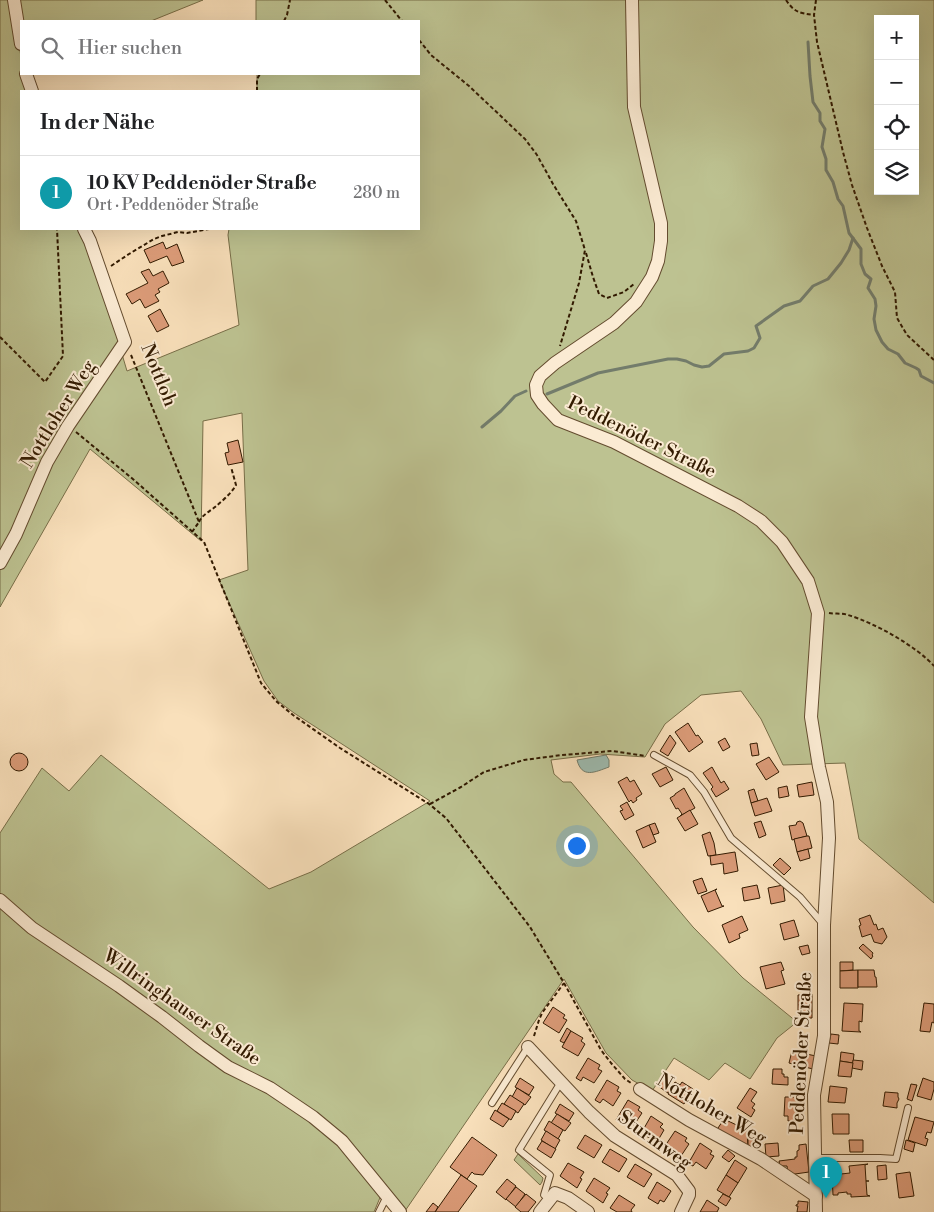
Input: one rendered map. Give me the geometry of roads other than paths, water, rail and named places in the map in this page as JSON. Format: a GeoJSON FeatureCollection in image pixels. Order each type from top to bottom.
{"type":"FeatureCollection","features":[{"type":"Feature","properties":{"kind":"street"},"geometry":{"type":"LineString","coordinates":[[14,0],[20,38]]}},
{"type":"Feature","properties":{"kind":"street","name":"Peddenöder Straße"},"geometry":{"type":"LineString","coordinates":[[632,0],[634,106],[661,223],[658,261],[652,277],[636,302],[614,323],[555,363],[540,376],[536,386],[537,395],[558,420],[614,442],[738,506],[762,521],[782,542],[808,581],[818,613],[811,717],[827,802],[829,838],[824,925],[824,1036],[814,1095],[816,1212]]}},
{"type":"Feature","properties":{"kind":"street"},"geometry":{"type":"LineString","coordinates":[[26,75],[32,90]]}},
{"type":"Feature","properties":{"kind":"street","name":"Nottloh"},"geometry":{"type":"LineString","coordinates":[[84,230],[125,342]]}},
{"type":"Feature","properties":{"kind":"street","name":"Nottloher Weg"},"geometry":{"type":"LineString","coordinates":[[0,562],[16,534],[47,462],[68,426],[125,342]]}},
{"type":"Feature","properties":{"kind":"street","name":"Willringhauser Straße"},"geometry":{"type":"LineString","coordinates":[[0,900],[32,928],[119,986],[228,1067],[270,1088],[314,1117],[342,1141],[400,1212]]}},
{"type":"Feature","properties":{"kind":"street","name":"Sturmweg"},"geometry":{"type":"LineString","coordinates":[[528,1047],[589,1112],[615,1136],[677,1175],[689,1191],[689,1196],[681,1212]]}},
{"type":"Feature","properties":{"kind":"street","name":"Nottloher Weg"},"geometry":{"type":"LineString","coordinates":[[640,1089],[689,1120],[761,1159],[816,1196]]}},
{"type":"Feature","properties":{"kind":"street"},"geometry":{"type":"LineString","coordinates":[[540,1212],[555,1193],[568,1198],[588,1212]]}},
{"type":"Feature","properties":{"kind":"lane"},"geometry":{"type":"LineString","coordinates":[[654,755],[690,775],[704,792],[731,838],[800,897],[824,925]]}},
{"type":"Feature","properties":{"kind":"lane"},"geometry":{"type":"LineString","coordinates":[[492,1102],[528,1047]]}},
{"type":"Feature","properties":{"kind":"lane"},"geometry":{"type":"LineString","coordinates":[[550,1200],[544,1195],[550,1176],[519,1150],[561,1082]]}},
{"type":"Feature","properties":{"kind":"lane"},"geometry":{"type":"LineString","coordinates":[[815,1158],[896,1159],[908,1108]]}},
{"type":"Feature","properties":{"kind":"lane"},"geometry":{"type":"LineString","coordinates":[[379,1212],[388,1196]]}},
{"type":"Feature","properties":{"kind":"water"},"geometry":{"type":"Polygon","coordinates":[[[606,755],[609,760],[609,767],[594,772],[582,770],[577,760],[606,755]]]}},
{"type":"Feature","properties":{"kind":"waterway"},"geometry":{"type":"LineString","coordinates":[[808,42],[813,102],[820,113],[820,121],[825,129],[822,147],[826,159],[826,170],[833,182],[838,199],[843,206],[849,233],[861,249],[861,264],[865,274],[871,279],[868,288],[875,299],[874,319],[876,330],[888,349],[898,354],[905,363],[919,370],[921,376],[934,383]]}},
{"type":"Feature","properties":{"kind":"waterway"},"geometry":{"type":"LineString","coordinates":[[547,394],[598,373],[668,359],[686,361],[702,367],[709,366],[724,354],[748,351],[754,348],[760,338],[756,326],[784,306],[800,301],[813,286],[828,279],[849,250],[853,238]]}},
{"type":"Feature","properties":{"kind":"waterway"},"geometry":{"type":"LineString","coordinates":[[482,427],[515,396],[526,391]]}},
{"type":"Feature","properties":{"kind":"place","name":"10 KV Peddenöder Straße"},"geometry":{"type":"Point","coordinates":[826,1198]}}]}
